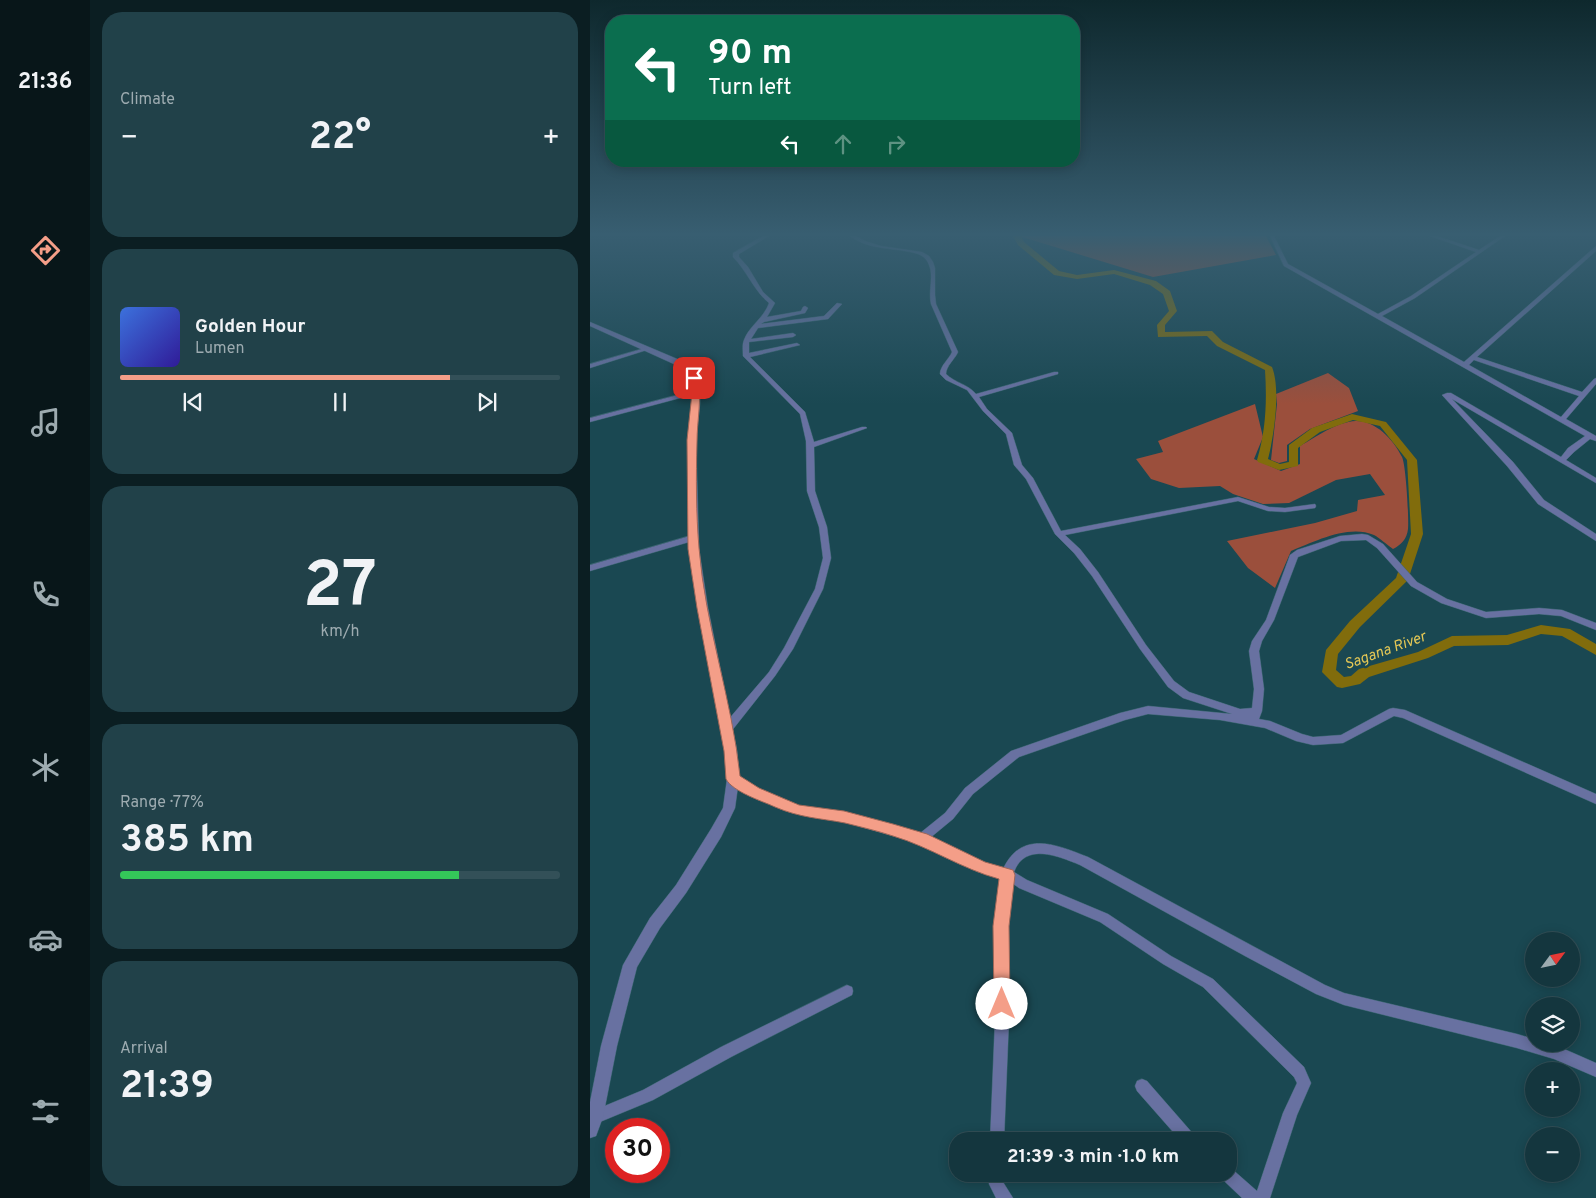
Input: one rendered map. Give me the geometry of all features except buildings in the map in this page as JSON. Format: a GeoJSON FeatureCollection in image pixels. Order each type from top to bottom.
{"type":"FeatureCollection","features":[{"type":"Feature","properties":{"kind":"street"},"geometry":{"type":"LineString","coordinates":[[726,730],[772,674],[784,655],[819,589],[825,571],[827,545],[811,491],[810,446],[803,413],[746,356],[746,341],[755,327],[770,313],[772,303],[761,292]]}},
{"type":"Feature","properties":{"kind":"street"},"geometry":{"type":"LineString","coordinates":[[933,292],[932,301],[945,329],[948,341],[955,352],[952,360],[943,370],[943,374],[969,389],[985,410],[1009,433],[1018,465],[1029,478],[1059,534],[1077,551],[1095,574],[1143,647],[1171,684],[1186,695],[1256,717],[1300,738],[1325,741],[1343,739],[1393,712],[1405,714],[1596,798]]}},
{"type":"Feature","properties":{"kind":"street"},"geometry":{"type":"LineString","coordinates":[[1335,292],[1424,344],[1563,419],[1593,438],[1571,450],[1562,460]]}},
{"type":"Feature","properties":{"kind":"street"},"geometry":{"type":"LineString","coordinates":[[1378,316],[1421,292]]}},
{"type":"Feature","properties":{"kind":"street"},"geometry":{"type":"LineString","coordinates":[[1465,366],[1547,292]]}},
{"type":"Feature","properties":{"kind":"street"},"geometry":{"type":"LineString","coordinates":[[755,327],[826,318],[839,304]]}},
{"type":"Feature","properties":{"kind":"street"},"geometry":{"type":"LineString","coordinates":[[762,320],[803,312],[805,308]]}},
{"type":"Feature","properties":{"kind":"street"},"geometry":{"type":"LineString","coordinates":[[590,324],[679,363],[690,371],[696,385],[697,392],[692,440],[693,538],[701,598],[730,751],[733,779],[729,808],[716,834],[681,889],[654,923],[630,965],[608,1046],[592,1124]]}},
{"type":"Feature","properties":{"kind":"street"},"geometry":{"type":"LineString","coordinates":[[746,341],[793,335]]}},
{"type":"Feature","properties":{"kind":"street"},"geometry":{"type":"LineString","coordinates":[[746,356],[797,345]]}},
{"type":"Feature","properties":{"kind":"street"},"geometry":{"type":"LineString","coordinates":[[590,366],[647,349]]}},
{"type":"Feature","properties":{"kind":"street"},"geometry":{"type":"LineString","coordinates":[[1474,358],[1584,395]]}},
{"type":"Feature","properties":{"kind":"street"},"geometry":{"type":"LineString","coordinates":[[976,396],[1056,373]]}},
{"type":"Feature","properties":{"kind":"street"},"geometry":{"type":"LineString","coordinates":[[1563,419],[1596,380]]}},
{"type":"Feature","properties":{"kind":"street"},"geometry":{"type":"LineString","coordinates":[[590,420],[697,392]]}},
{"type":"Feature","properties":{"kind":"street"},"geometry":{"type":"LineString","coordinates":[[1596,481],[1449,394],[1445,395],[1510,464],[1541,502],[1596,538]]}},
{"type":"Feature","properties":{"kind":"street"},"geometry":{"type":"LineString","coordinates":[[810,446],[864,428]]}},
{"type":"Feature","properties":{"kind":"street"},"geometry":{"type":"LineString","coordinates":[[1059,534],[1238,499],[1268,508],[1285,510],[1312,506]]}},
{"type":"Feature","properties":{"kind":"street"},"geometry":{"type":"LineString","coordinates":[[1256,717],[1259,689],[1254,651],[1257,641],[1270,620],[1294,555],[1333,541],[1362,537],[1368,538],[1380,546],[1414,584],[1444,601],[1486,614],[1551,612],[1571,616],[1596,627]]}},
{"type":"Feature","properties":{"kind":"street"},"geometry":{"type":"LineString","coordinates":[[590,568],[693,538]]}},
{"type":"Feature","properties":{"kind":"street"},"geometry":{"type":"LineString","coordinates":[[921,839],[949,816],[969,791],[996,768],[1015,754],[1035,746],[1124,716],[1148,710],[1256,717]]}},
{"type":"Feature","properties":{"kind":"street"},"geometry":{"type":"LineString","coordinates":[[733,779],[754,792],[798,810],[844,817],[921,839],[982,868],[1008,875],[1023,884],[1104,918],[1166,960],[1208,983],[1298,1072],[1304,1083],[1284,1130],[1262,1198]]}},
{"type":"Feature","properties":{"kind":"street"},"geometry":{"type":"LineString","coordinates":[[997,1132],[1002,1020],[1001,926],[1008,875],[1012,862],[1021,853],[1034,848],[1061,851],[1084,861],[1321,990],[1358,1003],[1453,1024],[1555,1052],[1596,1070]]}},
{"type":"Feature","properties":{"kind":"street"},"geometry":{"type":"LineString","coordinates":[[592,1124],[726,1052],[847,991]]}},
{"type":"Feature","properties":{"kind":"street"},"geometry":{"type":"LineString","coordinates":[[1142,1086],[1182,1132]]}},
{"type":"Feature","properties":{"kind":"street"},"geometry":{"type":"LineString","coordinates":[[996,1182],[1004,1198]]}},
{"type":"Feature","properties":{"kind":"street"},"geometry":{"type":"LineString","coordinates":[[1235,1182],[1253,1198]]}},
{"type":"Feature","properties":{"kind":"shaded area"},"geometry":{"type":"Polygon","coordinates":[[[1328,373],[1349,388],[1358,411],[1310,429],[1287,445],[1287,461],[1279,463],[1271,460],[1277,404],[1276,394],[1328,373]]]}},
{"type":"Feature","properties":{"kind":"shaded area"},"geometry":{"type":"Polygon","coordinates":[[[1255,404],[1263,437],[1254,459],[1281,471],[1300,464],[1300,446],[1341,424],[1356,421],[1363,422],[1383,432],[1402,457],[1405,470],[1408,529],[1405,539],[1401,544],[1393,549],[1376,536],[1364,532],[1342,533],[1321,539],[1291,551],[1275,588],[1248,568],[1227,541],[1315,523],[1357,511],[1358,500],[1385,495],[1370,474],[1336,480],[1289,503],[1263,504],[1233,494],[1220,486],[1179,488],[1151,479],[1136,459],[1163,452],[1158,441],[1255,404]]]}},
{"type":"Feature","properties":{"kind":"waterway","name":"Sagana River"},"geometry":{"type":"LineString","coordinates":[[1165,292],[1173,311],[1161,325],[1161,335],[1209,333],[1220,344],[1269,369],[1271,415],[1266,448],[1262,460],[1279,467],[1294,464],[1293,447],[1316,430],[1352,417],[1383,424],[1412,460],[1417,534],[1402,580],[1355,624],[1331,653],[1329,672],[1342,683],[1355,680],[1364,673],[1423,655],[1452,641],[1508,640],[1541,629],[1565,632],[1596,650]]}},
{"type":"Feature","properties":{"kind":"route"},"geometry":{"type":"LineString","coordinates":[[694,378],[697,393],[692,440],[694,549],[696,569],[730,751],[733,779],[775,802],[798,810],[844,817],[893,830],[921,839],[982,868],[1008,875],[1001,926],[1002,1004]]}}]}
